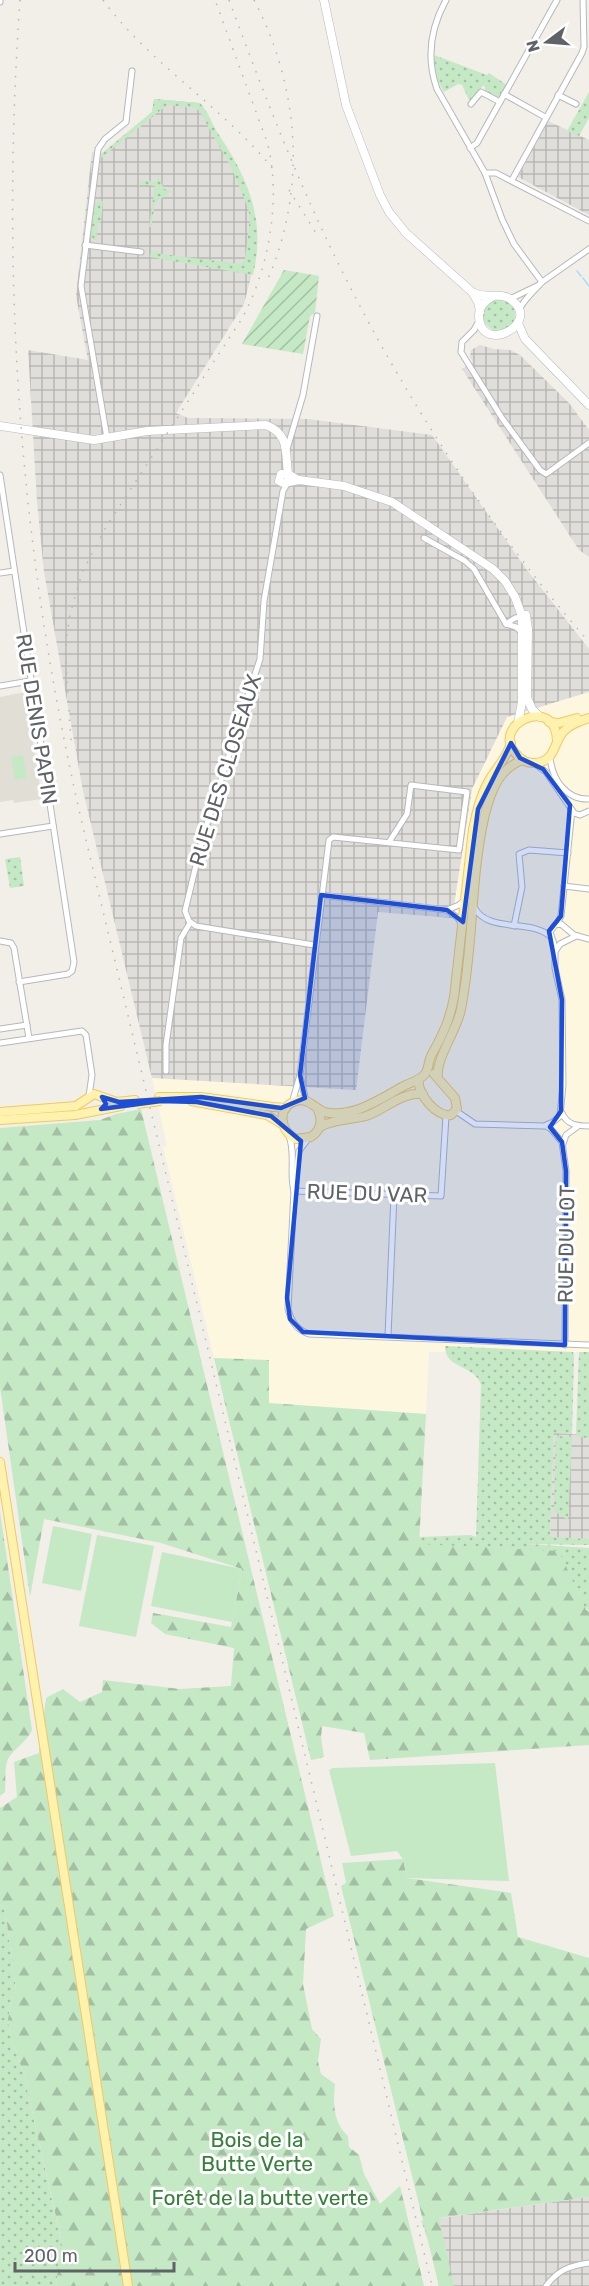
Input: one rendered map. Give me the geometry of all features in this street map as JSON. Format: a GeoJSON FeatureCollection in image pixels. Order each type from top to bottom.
{"type":"FeatureCollection","features":[{"type":"Feature","properties":{"kind":"main road"},"geometry":{"type":"LineString","coordinates":[[438,1078],[438,1062],[453,1036],[460,1013],[466,899],[473,829],[480,799],[491,777],[507,754],[512,731],[518,723],[530,716],[540,717],[555,729],[557,741],[555,751],[550,757],[534,763],[523,760],[514,753],[511,743]]}},
{"type":"Feature","properties":{"kind":"main road"},"geometry":{"type":"LineString","coordinates":[[549,722],[559,723],[589,717]]}},
{"type":"Feature","properties":{"kind":"main road"},"geometry":{"type":"LineString","coordinates":[[557,741],[570,726],[589,717]]}},
{"type":"Feature","properties":{"kind":"main road"},"geometry":{"type":"LineString","coordinates":[[0,1120],[98,1110],[160,1099],[201,1096],[273,1107],[306,1101],[318,1110],[329,1113],[357,1109],[376,1102],[422,1076],[434,1074],[456,1100],[456,1111],[446,1116],[438,1112],[418,1084],[422,1076],[430,1058],[448,1024],[466,928],[473,906],[483,823],[491,793],[509,766],[523,760]]}},
{"type":"Feature","properties":{"kind":"main road"},"geometry":{"type":"LineString","coordinates":[[0,1113],[71,1107],[79,1105],[94,1094],[117,1102],[136,1102]]}},
{"type":"Feature","properties":{"kind":"main road"},"geometry":{"type":"LineString","coordinates":[[320,1127],[328,1123],[370,1114],[407,1094],[423,1094]]}},
{"type":"Feature","properties":{"kind":"main road"},"geometry":{"type":"LineString","coordinates":[[98,1110],[104,1102],[101,1096]]}},
{"type":"Feature","properties":{"kind":"main road"},"geometry":{"type":"LineString","coordinates":[[88,1098],[88,1108],[98,1110]]}},
{"type":"Feature","properties":{"kind":"main road"},"geometry":{"type":"LineString","coordinates":[[160,1099],[197,1102],[267,1115],[282,1124]]}},
{"type":"Feature","properties":{"kind":"main road"},"geometry":{"type":"LineString","coordinates":[[290,1105],[282,1117],[282,1124],[288,1135],[298,1139],[308,1138],[316,1133],[320,1127],[321,1117],[318,1110]]}},
{"type":"Feature","properties":{"kind":"main road"},"geometry":{"type":"LineString","coordinates":[[0,1462],[21,1597],[39,1737],[56,1827],[128,2286]]}},
{"type":"Feature","properties":{"kind":"street"},"geometry":{"type":"LineString","coordinates":[[324,0],[346,105],[380,195],[406,233],[472,292],[492,297],[510,298],[541,284],[589,249]]}},
{"type":"Feature","properties":{"kind":"street"},"geometry":{"type":"LineString","coordinates":[[446,0],[433,33],[431,65],[437,89],[485,174],[514,244],[541,284]]}},
{"type":"Feature","properties":{"kind":"street"},"geometry":{"type":"LineString","coordinates":[[470,148],[477,143],[557,0]]}},
{"type":"Feature","properties":{"kind":"street"},"geometry":{"type":"LineString","coordinates":[[512,180],[584,47],[583,0]]}},
{"type":"Feature","properties":{"kind":"street"},"geometry":{"type":"LineString","coordinates":[[106,438],[82,297],[81,275],[98,149],[105,139],[126,122],[132,71]]}},
{"type":"Feature","properties":{"kind":"street"},"geometry":{"type":"LineString","coordinates":[[471,104],[481,92],[500,102]]}},
{"type":"Feature","properties":{"kind":"street"},"geometry":{"type":"LineString","coordinates":[[504,94],[545,117]]}},
{"type":"Feature","properties":{"kind":"street"},"geometry":{"type":"LineString","coordinates":[[558,95],[576,104]]}},
{"type":"Feature","properties":{"kind":"street"},"geometry":{"type":"LineString","coordinates":[[485,174],[496,172],[589,221]]}},
{"type":"Feature","properties":{"kind":"street"},"geometry":{"type":"LineString","coordinates":[[85,245],[141,252]]}},
{"type":"Feature","properties":{"kind":"street"},"geometry":{"type":"LineString","coordinates":[[541,284],[524,301],[519,310],[518,323],[525,339],[589,405]]}},
{"type":"Feature","properties":{"kind":"street"},"geometry":{"type":"LineString","coordinates":[[472,292],[488,332]]}},
{"type":"Feature","properties":{"kind":"street"},"geometry":{"type":"LineString","coordinates":[[492,297],[484,303],[469,336],[460,345],[461,352],[502,418],[540,470],[546,474],[589,443]]}},
{"type":"Feature","properties":{"kind":"street"},"geometry":{"type":"LineString","coordinates":[[510,298],[519,310]]}},
{"type":"Feature","properties":{"kind":"street"},"geometry":{"type":"LineString","coordinates":[[285,480],[287,450],[303,395],[317,316]]}},
{"type":"Feature","properties":{"kind":"street"},"geometry":{"type":"LineString","coordinates":[[507,334],[518,323]]}},
{"type":"Feature","properties":{"kind":"street"},"geometry":{"type":"LineString","coordinates":[[469,336],[488,332],[497,335],[514,334],[525,339]]}},
{"type":"Feature","properties":{"kind":"street"},"geometry":{"type":"LineString","coordinates":[[0,426],[89,440],[147,431],[255,426],[280,438],[287,450]]}},
{"type":"Feature","properties":{"kind":"street"},"geometry":{"type":"LineString","coordinates":[[280,438],[293,429]]}},
{"type":"Feature","properties":{"kind":"street"},"geometry":{"type":"LineString","coordinates":[[280,438],[284,456],[285,480]]}},
{"type":"Feature","properties":{"kind":"street","name":"RUE DENIS PAPIN"},"geometry":{"type":"LineString","coordinates":[[0,475],[74,962],[68,974],[19,982]]}},
{"type":"Feature","properties":{"kind":"street"},"geometry":{"type":"LineString","coordinates":[[285,480],[344,486],[392,502],[466,550],[488,561],[503,573],[520,597],[525,618],[527,698],[532,709],[540,717]]}},
{"type":"Feature","properties":{"kind":"street","name":"RUE DES CLOSEAUX"},"geometry":{"type":"LineString","coordinates":[[190,923],[185,908],[194,870],[260,659],[264,597],[285,480]]}},
{"type":"Feature","properties":{"kind":"street"},"geometry":{"type":"LineString","coordinates":[[424,538],[465,561],[474,569],[506,624],[516,627],[523,633]]}},
{"type":"Feature","properties":{"kind":"street"},"geometry":{"type":"LineString","coordinates":[[0,573],[14,571]]}},
{"type":"Feature","properties":{"kind":"street"},"geometry":{"type":"LineString","coordinates":[[506,624],[525,618]]}},
{"type":"Feature","properties":{"kind":"street"},"geometry":{"type":"LineString","coordinates":[[518,723],[522,702],[525,618]]}},
{"type":"Feature","properties":{"kind":"street"},"geometry":{"type":"LineString","coordinates":[[0,686],[30,681]]}},
{"type":"Feature","properties":{"kind":"street"},"geometry":{"type":"LineString","coordinates":[[550,757],[551,768],[557,780],[569,794],[584,799],[588,806],[585,813],[571,824]]}},
{"type":"Feature","properties":{"kind":"street"},"geometry":{"type":"LineString","coordinates":[[534,763],[546,772],[572,809],[585,813]]}},
{"type":"Feature","properties":{"kind":"street"},"geometry":{"type":"LineString","coordinates":[[290,1105],[300,1075],[329,840],[333,837],[459,850],[467,792],[411,785],[407,814],[389,842]]}},
{"type":"Feature","properties":{"kind":"street"},"geometry":{"type":"LineString","coordinates":[[555,951],[565,940],[566,928],[561,916],[572,809],[574,802],[584,799]]}},
{"type":"Feature","properties":{"kind":"street"},"geometry":{"type":"LineString","coordinates":[[0,834],[53,826]]}},
{"type":"Feature","properties":{"kind":"street"},"geometry":{"type":"LineString","coordinates":[[513,926],[522,887],[519,854],[529,850],[568,853]]}},
{"type":"Feature","properties":{"kind":"street"},"geometry":{"type":"LineString","coordinates":[[564,886],[589,889]]}},
{"type":"Feature","properties":{"kind":"street"},"geometry":{"type":"LineString","coordinates":[[321,895],[447,910],[466,928],[484,919]]}},
{"type":"Feature","properties":{"kind":"street"},"geometry":{"type":"LineString","coordinates":[[447,910],[466,899]]}},
{"type":"Feature","properties":{"kind":"street"},"geometry":{"type":"LineString","coordinates":[[473,906],[484,919],[543,931],[558,942],[576,936]]}},
{"type":"Feature","properties":{"kind":"street"},"geometry":{"type":"LineString","coordinates":[[555,1133],[556,1120],[561,1111],[562,1000],[555,968],[552,938],[554,926],[561,916]]}},
{"type":"Feature","properties":{"kind":"street"},"geometry":{"type":"LineString","coordinates":[[166,1071],[166,1045],[182,938],[190,923],[208,928],[315,945]]}},
{"type":"Feature","properties":{"kind":"street"},"geometry":{"type":"LineString","coordinates":[[543,931],[554,926],[566,928],[576,936],[589,939]]}},
{"type":"Feature","properties":{"kind":"street"},"geometry":{"type":"LineString","coordinates":[[0,941],[13,945],[29,1038]]}},
{"type":"Feature","properties":{"kind":"street"},"geometry":{"type":"LineString","coordinates":[[0,1029],[27,1025]]}},
{"type":"Feature","properties":{"kind":"street"},"geometry":{"type":"LineString","coordinates":[[0,1043],[80,1030],[85,1034],[87,1040],[92,1075],[101,1096]]}},
{"type":"Feature","properties":{"kind":"street"},"geometry":{"type":"LineString","coordinates":[[88,1098],[92,1075]]}},
{"type":"Feature","properties":{"kind":"street"},"geometry":{"type":"LineString","coordinates":[[300,1075],[306,1101]]}},
{"type":"Feature","properties":{"kind":"street"},"geometry":{"type":"LineString","coordinates":[[456,1111],[476,1124],[544,1126],[556,1120],[567,1120],[579,1126],[589,1126]]}},
{"type":"Feature","properties":{"kind":"street"},"geometry":{"type":"LineString","coordinates":[[561,1111],[567,1120],[567,1133],[563,1144]]}},
{"type":"Feature","properties":{"kind":"street","name":"RUE DU VAR"},"geometry":{"type":"LineString","coordinates":[[294,1191],[441,1196],[446,1116]]}},
{"type":"Feature","properties":{"kind":"street"},"geometry":{"type":"LineString","coordinates":[[544,1126],[555,1133],[563,1144]]}},
{"type":"Feature","properties":{"kind":"street"},"geometry":{"type":"LineString","coordinates":[[555,1133],[567,1133],[579,1126]]}},
{"type":"Feature","properties":{"kind":"street"},"geometry":{"type":"LineString","coordinates":[[288,1135],[293,1146],[292,1184],[294,1191]]}},
{"type":"Feature","properties":{"kind":"street"},"geometry":{"type":"LineString","coordinates":[[308,1138],[299,1151],[287,1298],[290,1319],[296,1327],[309,1334],[589,1345]]}},
{"type":"Feature","properties":{"kind":"street","name":"RUE DU LOT"},"geometry":{"type":"LineString","coordinates":[[563,1144],[567,1183],[565,1345]]}},
{"type":"Feature","properties":{"kind":"street"},"geometry":{"type":"LineString","coordinates":[[388,1336],[394,1195]]}},
{"type":"Feature","properties":{"kind":"street"},"geometry":{"type":"LineString","coordinates":[[546,2286],[556,2274],[565,2268],[589,2263]]}},
{"type":"Feature","properties":{"kind":"highlighted area"},"geometry":{"type":"Polygon","coordinates":[[[511,743],[520,758],[543,769],[570,805],[561,916],[549,931],[562,1000],[561,1111],[550,1127],[562,1142],[566,1171],[565,1345],[303,1332],[290,1319],[287,1298],[301,1141],[271,1116],[197,1102],[161,1101],[101,1109],[106,1104],[102,1097],[119,1102],[201,1097],[281,1108],[305,1098],[300,1075],[321,895],[447,910],[463,922],[478,809],[511,743]]]}},
{"type":"Feature","properties":{"kind":"shaded area"},"geometry":{"type":"Polygon","coordinates":[[[154,99],[198,103],[216,134],[252,209],[252,273],[244,304],[176,413],[188,418],[308,419],[432,435],[527,570],[589,649],[589,692],[507,717],[472,789],[452,918],[378,912],[356,1090],[152,1078],[83,791],[44,572],[37,502],[28,350],[88,360],[76,296],[92,152],[100,155],[152,112],[154,99]]]}},
{"type":"Feature","properties":{"kind":"shaded area"},"geometry":{"type":"Polygon","coordinates":[[[548,121],[589,140],[589,215],[518,177],[548,121]]]}},
{"type":"Feature","properties":{"kind":"shaded area"},"geometry":{"type":"Polygon","coordinates":[[[480,345],[510,350],[520,355],[569,403],[589,430],[589,557],[579,550],[462,369],[473,362],[470,357],[471,350],[480,345]]]}},
{"type":"Feature","properties":{"kind":"shaded area"},"geometry":{"type":"Polygon","coordinates":[[[25,692],[42,799],[14,803],[13,800],[0,802],[0,697],[25,692]]]}},
{"type":"Feature","properties":{"kind":"shaded area"},"geometry":{"type":"Polygon","coordinates":[[[589,692],[589,1352],[429,1352],[426,1414],[269,1403],[269,1361],[214,1358],[163,1147],[167,1146],[152,1078],[356,1090],[378,911],[452,917],[472,789],[507,717],[589,692]]]}},
{"type":"Feature","properties":{"kind":"shaded area"},"geometry":{"type":"Polygon","coordinates":[[[554,1433],[589,1435],[589,1539],[550,1538],[554,1433]]]}},
{"type":"Feature","properties":{"kind":"shaded area"},"geometry":{"type":"Polygon","coordinates":[[[589,2197],[589,2286],[439,2286],[429,2242],[421,2221],[589,2197]]]}},
{"type":"Feature","properties":{"kind":"green space"},"geometry":{"type":"Polygon","coordinates":[[[434,55],[487,75],[489,73],[507,85],[500,100],[485,92],[483,85],[476,96],[469,100],[462,85],[458,84],[444,92],[436,74],[434,55]]]}},
{"type":"Feature","properties":{"kind":"green space"},"geometry":{"type":"Polygon","coordinates":[[[589,92],[589,118],[579,136],[567,131],[589,92]]]}},
{"type":"Feature","properties":{"kind":"green space"},"geometry":{"type":"Polygon","coordinates":[[[154,99],[200,103],[239,168],[256,219],[257,255],[253,275],[150,257],[151,252],[155,251],[162,254],[240,264],[245,259],[250,218],[231,167],[196,108],[167,105],[99,160],[100,155],[152,112],[154,99]]]}},
{"type":"Feature","properties":{"kind":"green space"},"geometry":{"type":"Polygon","coordinates":[[[158,175],[164,189],[172,191],[155,203],[151,227],[149,227],[155,186],[141,184],[139,187],[140,180],[157,182],[158,175]]]}},
{"type":"Feature","properties":{"kind":"green space"},"geometry":{"type":"Polygon","coordinates":[[[103,201],[101,222],[98,223],[96,240],[94,240],[90,234],[95,204],[103,201]]]}},
{"type":"Feature","properties":{"kind":"green space"},"geometry":{"type":"Polygon","coordinates":[[[284,270],[319,276],[315,313],[310,316],[303,354],[242,344],[284,270]]]}},
{"type":"Feature","properties":{"kind":"green space"},"geometry":{"type":"Polygon","coordinates":[[[499,299],[510,304],[515,315],[510,326],[499,331],[488,326],[483,315],[488,304],[499,299]]]}},
{"type":"Feature","properties":{"kind":"green space"},"geometry":{"type":"Polygon","coordinates":[[[23,755],[27,778],[15,780],[11,757],[23,755]]]}},
{"type":"Feature","properties":{"kind":"green space"},"geometry":{"type":"Polygon","coordinates":[[[20,857],[24,886],[10,888],[5,859],[20,857]]]}},
{"type":"Feature","properties":{"kind":"green space","name":"Bois de la Butte Verte"},"geometry":{"type":"Polygon","coordinates":[[[141,1109],[334,1916],[306,1929],[303,1984],[312,2029],[321,2039],[318,2061],[321,2074],[335,2084],[334,2105],[339,2125],[348,2136],[349,2147],[359,2155],[364,2174],[380,2204],[400,2186],[424,2286],[56,2286],[61,2239],[24,2075],[10,2034],[8,2020],[11,2000],[16,1990],[5,1908],[0,1904],[0,1808],[17,1797],[14,1762],[39,1753],[46,1698],[63,1689],[80,1702],[102,1692],[103,1680],[180,1689],[231,1686],[234,1648],[165,1634],[151,1623],[153,1613],[231,1627],[242,1569],[161,1543],[44,1519],[30,1597],[0,1387],[0,1128],[100,1120],[141,1109]]]}},
{"type":"Feature","properties":{"kind":"green space"},"geometry":{"type":"Polygon","coordinates":[[[445,1346],[573,1352],[572,1434],[554,1433],[550,1537],[589,1539],[589,1545],[527,1544],[589,1548],[589,1610],[419,1544],[419,1537],[471,1535],[476,1537],[481,1385],[473,1373],[450,1359],[446,1354],[445,1346]]]}},
{"type":"Feature","properties":{"kind":"green space"},"geometry":{"type":"Polygon","coordinates":[[[579,1352],[589,1352],[589,1438],[579,1437],[576,1434],[579,1352]]]}},
{"type":"Feature","properties":{"kind":"green space"},"geometry":{"type":"Polygon","coordinates":[[[214,1358],[269,1360],[269,1403],[426,1414],[419,1544],[559,1551],[586,1610],[589,1611],[589,1745],[370,1760],[364,1733],[322,1726],[324,1757],[311,1760],[214,1358]]]}},
{"type":"Feature","properties":{"kind":"green space"},"geometry":{"type":"Polygon","coordinates":[[[556,1436],[572,1437],[568,1520],[554,1511],[556,1436]]]}},
{"type":"Feature","properties":{"kind":"green space"},"geometry":{"type":"Polygon","coordinates":[[[0,1512],[32,1730],[8,1759],[5,1792],[0,1796],[0,1512]]]}},
{"type":"Feature","properties":{"kind":"green space"},"geometry":{"type":"Polygon","coordinates":[[[53,1526],[92,1534],[81,1591],[42,1583],[53,1526]]]}},
{"type":"Feature","properties":{"kind":"green space"},"geometry":{"type":"Polygon","coordinates":[[[97,1535],[154,1546],[136,1637],[79,1626],[97,1535]]]}},
{"type":"Feature","properties":{"kind":"green space"},"geometry":{"type":"Polygon","coordinates":[[[162,1552],[242,1569],[232,1622],[151,1606],[162,1552]]]}},
{"type":"Feature","properties":{"kind":"green space"},"geometry":{"type":"Polygon","coordinates":[[[495,1763],[509,1881],[407,1878],[403,1859],[397,1851],[351,1856],[329,1770],[333,1768],[495,1763]]]}},
{"type":"Feature","properties":{"kind":"green space"},"geometry":{"type":"Polygon","coordinates":[[[403,1859],[407,1878],[511,1893],[518,1937],[589,1958],[589,2197],[439,2218],[454,2286],[439,2286],[341,1886],[346,1883],[342,1863],[403,1859]]]}},
{"type":"Feature","properties":{"kind":"green space"},"geometry":{"type":"Polygon","coordinates":[[[0,1904],[5,1908],[16,1990],[11,2000],[8,2020],[10,2034],[24,2075],[61,2240],[56,2286],[0,2286],[0,1904]]]}},
{"type":"Feature","properties":{"kind":"waterway"},"geometry":{"type":"LineString","coordinates":[[577,271],[581,276]]}},
{"type":"Feature","properties":{"kind":"waterway"},"geometry":{"type":"LineString","coordinates":[[583,278],[589,286]]}},
{"type":"Feature","properties":{"kind":"railway"},"geometry":{"type":"LineString","coordinates":[[20,0],[14,107],[13,212],[15,318],[21,423],[31,527],[45,632],[63,736],[432,2286]]}},
{"type":"Feature","properties":{"kind":"railway"},"geometry":{"type":"LineString","coordinates":[[103,0],[142,45],[232,125],[273,169]]}},
{"type":"Feature","properties":{"kind":"railway"},"geometry":{"type":"LineString","coordinates":[[71,740],[65,650],[70,614],[82,573],[106,527],[241,320],[259,279],[270,233],[273,186],[267,142],[215,0]]}},
{"type":"Feature","properties":{"kind":"railway"},"geometry":{"type":"LineString","coordinates":[[229,0],[300,181],[353,293],[382,346],[444,450],[478,500],[514,549],[589,642]]}},
{"type":"Feature","properties":{"kind":"railway"},"geometry":{"type":"LineString","coordinates":[[254,0],[281,68],[289,104],[293,139],[293,175],[288,211],[280,246],[267,281]]}},
{"type":"Feature","properties":{"kind":"railway"},"geometry":{"type":"LineString","coordinates":[[289,190],[316,233]]}},
{"type":"Feature","properties":{"kind":"park label","name":"Forêt de la butte verte"},"geometry":{"type":"Point","coordinates":[260,2197]}}]}
